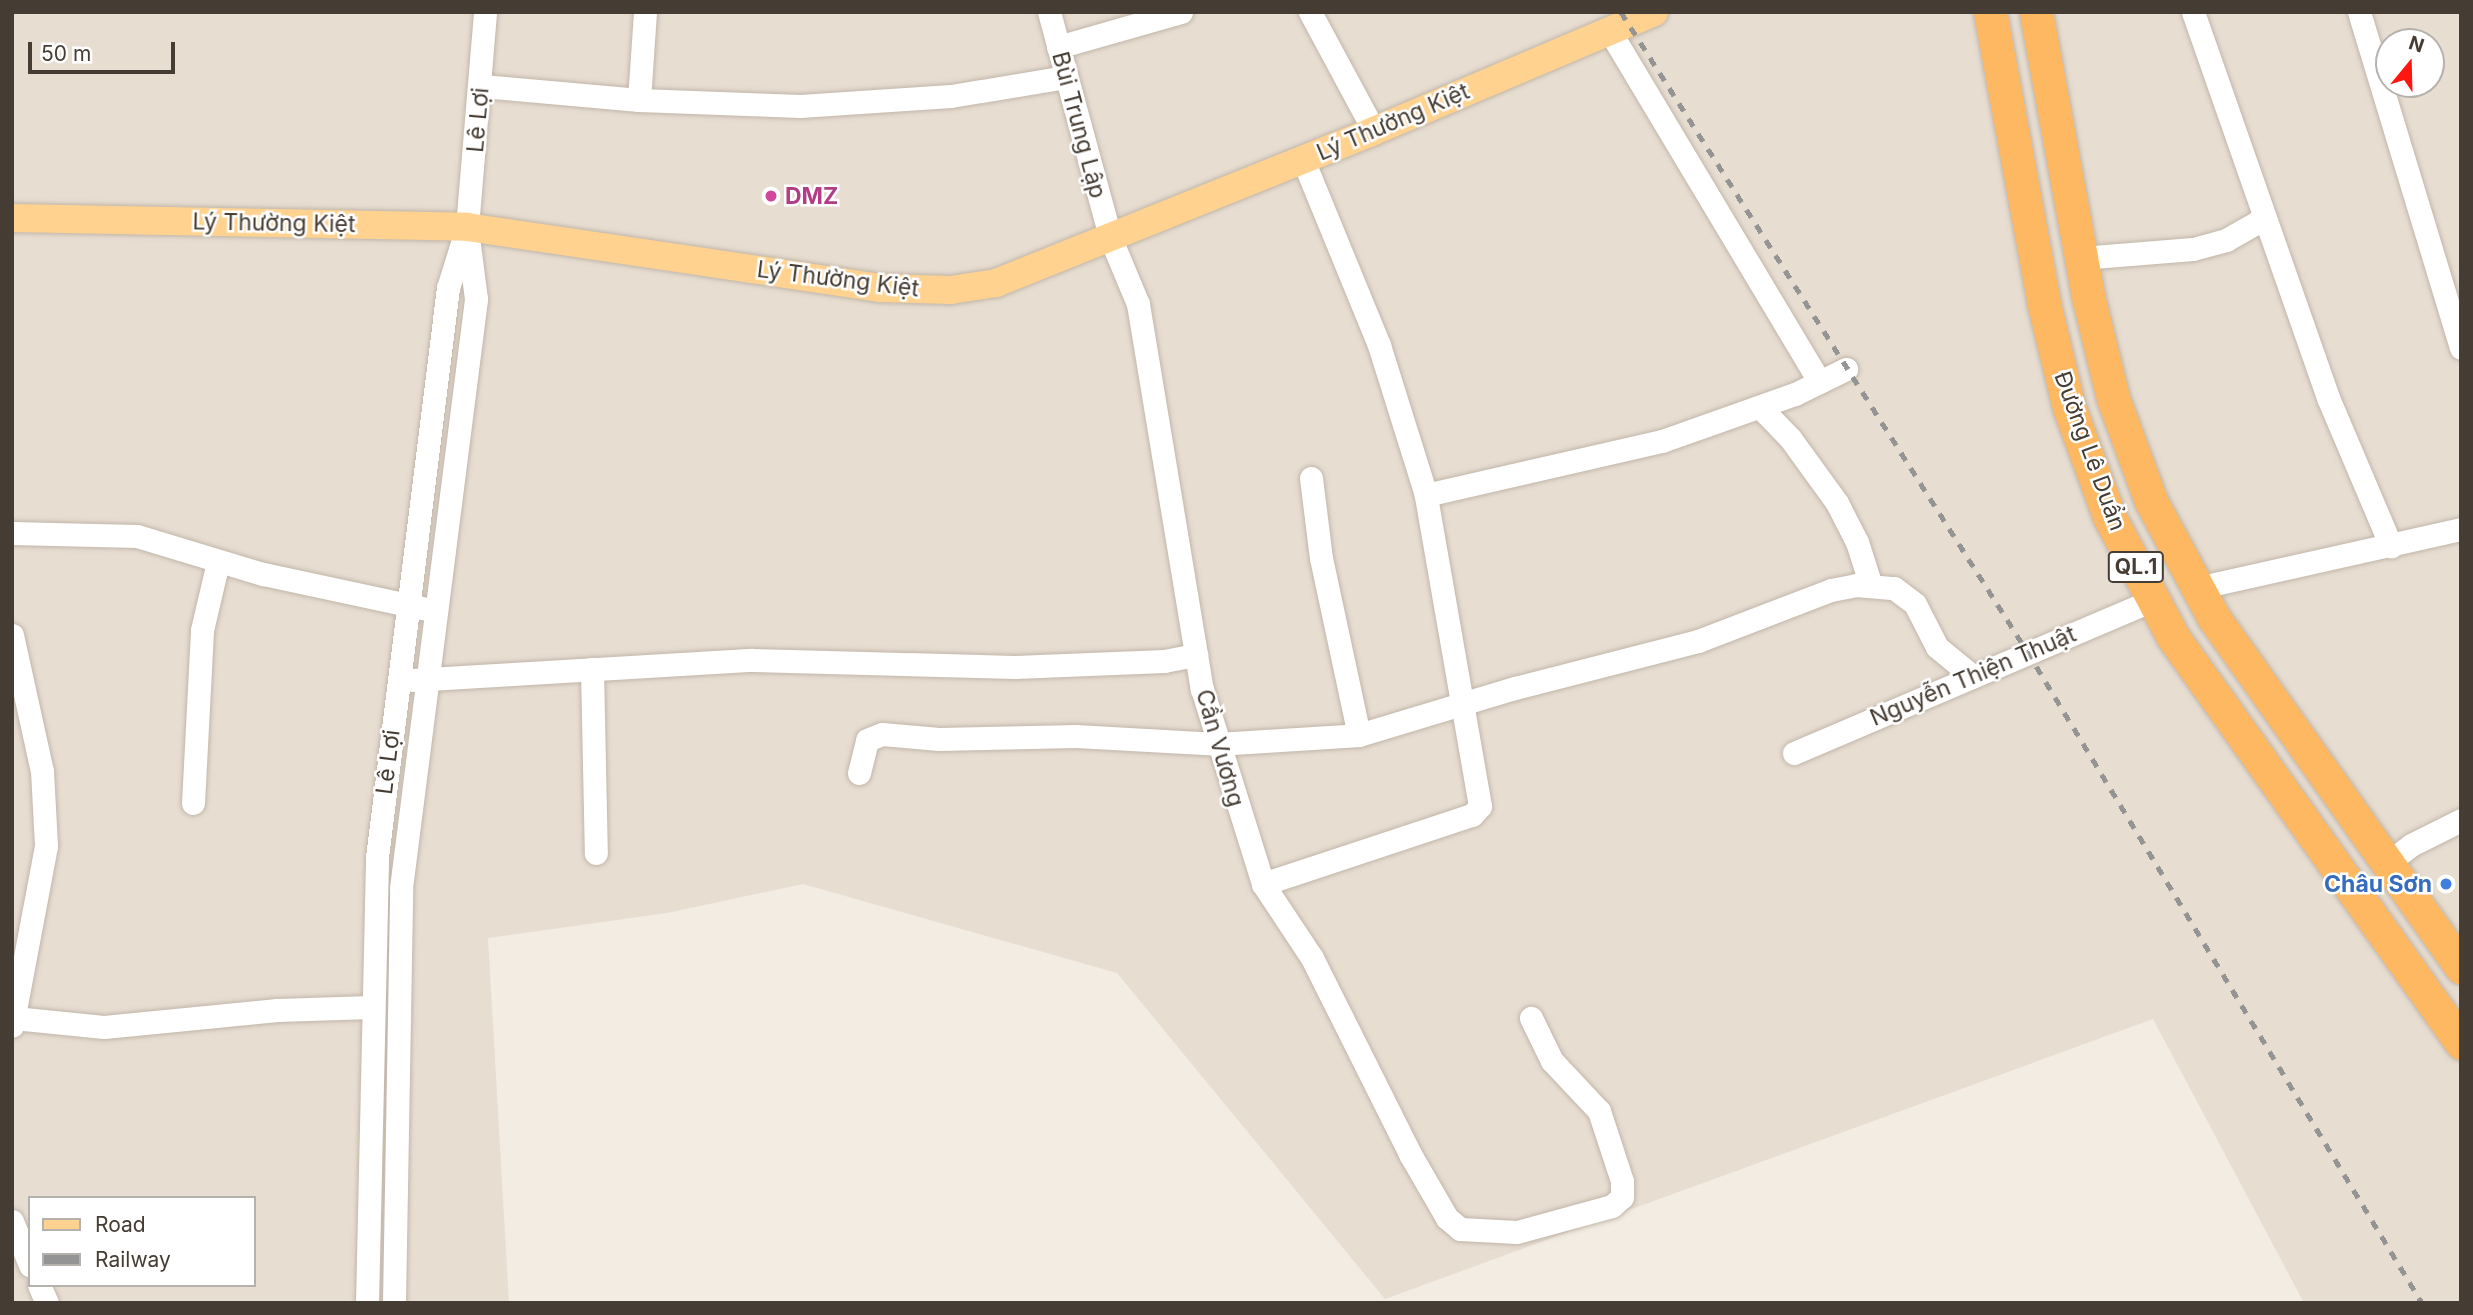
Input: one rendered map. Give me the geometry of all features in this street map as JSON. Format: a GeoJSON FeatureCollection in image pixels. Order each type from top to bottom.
{"type":"FeatureCollection","features":[{"type":"Feature","properties":{"kind":"highway","name":"Đường Lê Duẩn"},"geometry":{"type":"LineString","coordinates":[[1990,12],[2044,304],[2069,407],[2109,516],[2173,637],[2348,888],[2461,1043]]}},
{"type":"Feature","properties":{"kind":"highway","name":"Đường Lê Duẩn"},"geometry":{"type":"LineString","coordinates":[[2036,12],[2081,258],[2113,398],[2151,502],[2214,618],[2461,967]]}},
{"type":"Feature","properties":{"kind":"highway"},"geometry":{"type":"LineString","coordinates":[[2348,888],[2386,864]]}},
{"type":"Feature","properties":{"kind":"main road","name":"Lý Thường Kiệt"},"geometry":{"type":"LineString","coordinates":[[12,218],[467,227],[880,288],[939,290],[996,283],[1374,131],[1654,12]]}},
{"type":"Feature","properties":{"kind":"street","name":"Lê Lợi"},"geometry":{"type":"LineString","coordinates":[[367,1303],[371,1007],[377,857],[448,288],[467,227],[482,86],[485,12]]}},
{"type":"Feature","properties":{"kind":"street"},"geometry":{"type":"LineString","coordinates":[[639,100],[645,12]]}},
{"type":"Feature","properties":{"kind":"street","name":"Bùi Trung Lập"},"geometry":{"type":"LineString","coordinates":[[1049,12],[1110,237]]}},
{"type":"Feature","properties":{"kind":"street"},"geometry":{"type":"LineString","coordinates":[[1058,47],[1181,12]]}},
{"type":"Feature","properties":{"kind":"street"},"geometry":{"type":"LineString","coordinates":[[1310,12],[1374,131]]}},
{"type":"Feature","properties":{"kind":"street"},"geometry":{"type":"LineString","coordinates":[[2193,12],[2263,219],[2329,401],[2371,491],[2391,546]]}},
{"type":"Feature","properties":{"kind":"street"},"geometry":{"type":"LineString","coordinates":[[2359,12],[2461,348]]}},
{"type":"Feature","properties":{"kind":"street"},"geometry":{"type":"LineString","coordinates":[[1609,30],[1820,382]]}},
{"type":"Feature","properties":{"kind":"street"},"geometry":{"type":"LineString","coordinates":[[482,86],[639,100],[800,106],[878,103],[1066,77]]}},
{"type":"Feature","properties":{"kind":"street"},"geometry":{"type":"LineString","coordinates":[[1263,884],[1477,812],[1465,704],[1426,495],[1379,345],[1303,160]]}},
{"type":"Feature","properties":{"kind":"street"},"geometry":{"type":"LineString","coordinates":[[2081,258],[2193,248],[2226,240],[2263,219]]}},
{"type":"Feature","properties":{"kind":"street","name":"Lê Lợi"},"geometry":{"type":"LineString","coordinates":[[394,1303],[404,858],[476,299],[467,227]]}},
{"type":"Feature","properties":{"kind":"street","name":"Cần Vương"},"geometry":{"type":"LineString","coordinates":[[1110,237],[1138,304],[1196,655],[1217,744],[1263,884],[1312,958],[1447,1218],[1467,1231],[1517,1233],[1620,1201],[1622,1181],[1599,1111],[1552,1061],[1531,1018]]}},
{"type":"Feature","properties":{"kind":"street"},"geometry":{"type":"LineString","coordinates":[[1426,495],[1661,441],[1760,407],[1846,369]]}},
{"type":"Feature","properties":{"kind":"street"},"geometry":{"type":"LineString","coordinates":[[1760,407],[1790,438],[1836,503],[1857,542],[1871,586]]}},
{"type":"Feature","properties":{"kind":"street"},"geometry":{"type":"LineString","coordinates":[[432,415],[461,418]]}},
{"type":"Feature","properties":{"kind":"street"},"geometry":{"type":"LineString","coordinates":[[1311,478],[1321,558],[1359,735]]}},
{"type":"Feature","properties":{"kind":"street"},"geometry":{"type":"LineString","coordinates":[[2197,588],[2461,529]]}},
{"type":"Feature","properties":{"kind":"street"},"geometry":{"type":"LineString","coordinates":[[12,533],[137,536],[218,562],[436,612]]}},
{"type":"Feature","properties":{"kind":"street"},"geometry":{"type":"LineString","coordinates":[[192,803],[202,630],[218,562]]}},
{"type":"Feature","properties":{"kind":"street"},"geometry":{"type":"LineString","coordinates":[[859,773],[867,740],[882,734],[939,739],[1076,736],[1217,744],[1359,735],[1698,641],[1831,590],[1871,586],[1894,588],[1915,604],[1937,647],[1971,675]]}},
{"type":"Feature","properties":{"kind":"street","name":"Nguyễn Thiện Thuật"},"geometry":{"type":"LineString","coordinates":[[1794,753],[1971,675],[2153,600]]}},
{"type":"Feature","properties":{"kind":"street"},"geometry":{"type":"LineString","coordinates":[[12,635],[42,771],[46,845],[13,1022],[104,1027],[277,1010],[371,1007]]}},
{"type":"Feature","properties":{"kind":"street"},"geometry":{"type":"LineString","coordinates":[[398,682],[752,660],[1014,667],[1164,661],[1196,655]]}},
{"type":"Feature","properties":{"kind":"street"},"geometry":{"type":"LineString","coordinates":[[592,670],[596,853]]}},
{"type":"Feature","properties":{"kind":"street"},"geometry":{"type":"LineString","coordinates":[[2386,864],[2411,845],[2461,820]]}},
{"type":"Feature","properties":{"kind":"street"},"geometry":{"type":"LineString","coordinates":[[377,857],[404,858]]}},
{"type":"Feature","properties":{"kind":"street"},"geometry":{"type":"LineString","coordinates":[[370,1115],[397,1116]]}},
{"type":"Feature","properties":{"kind":"street"},"geometry":{"type":"LineString","coordinates":[[12,1221],[28,1260]]}},
{"type":"Feature","properties":{"kind":"street"},"geometry":{"type":"LineString","coordinates":[[40,1287],[47,1303]]}},
{"type":"Feature","properties":{"kind":"shaded area"},"geometry":{"type":"Polygon","coordinates":[[[12,12],[2461,12],[2461,1303],[2304,1303],[2153,1019],[1385,1299],[1117,973],[803,884],[667,913],[488,938],[509,1303],[12,1303],[12,12]]]}},
{"type":"Feature","properties":{"kind":"railway"},"geometry":{"type":"LineString","coordinates":[[1621,12],[2027,651],[2422,1303]]}},
{"type":"Feature","properties":{"kind":"place","name":"DMZ"},"geometry":{"type":"Point","coordinates":[771,196]}},
{"type":"Feature","properties":{"kind":"place","name":"Châu Sơn"},"geometry":{"type":"Point","coordinates":[2446,884]}}]}
